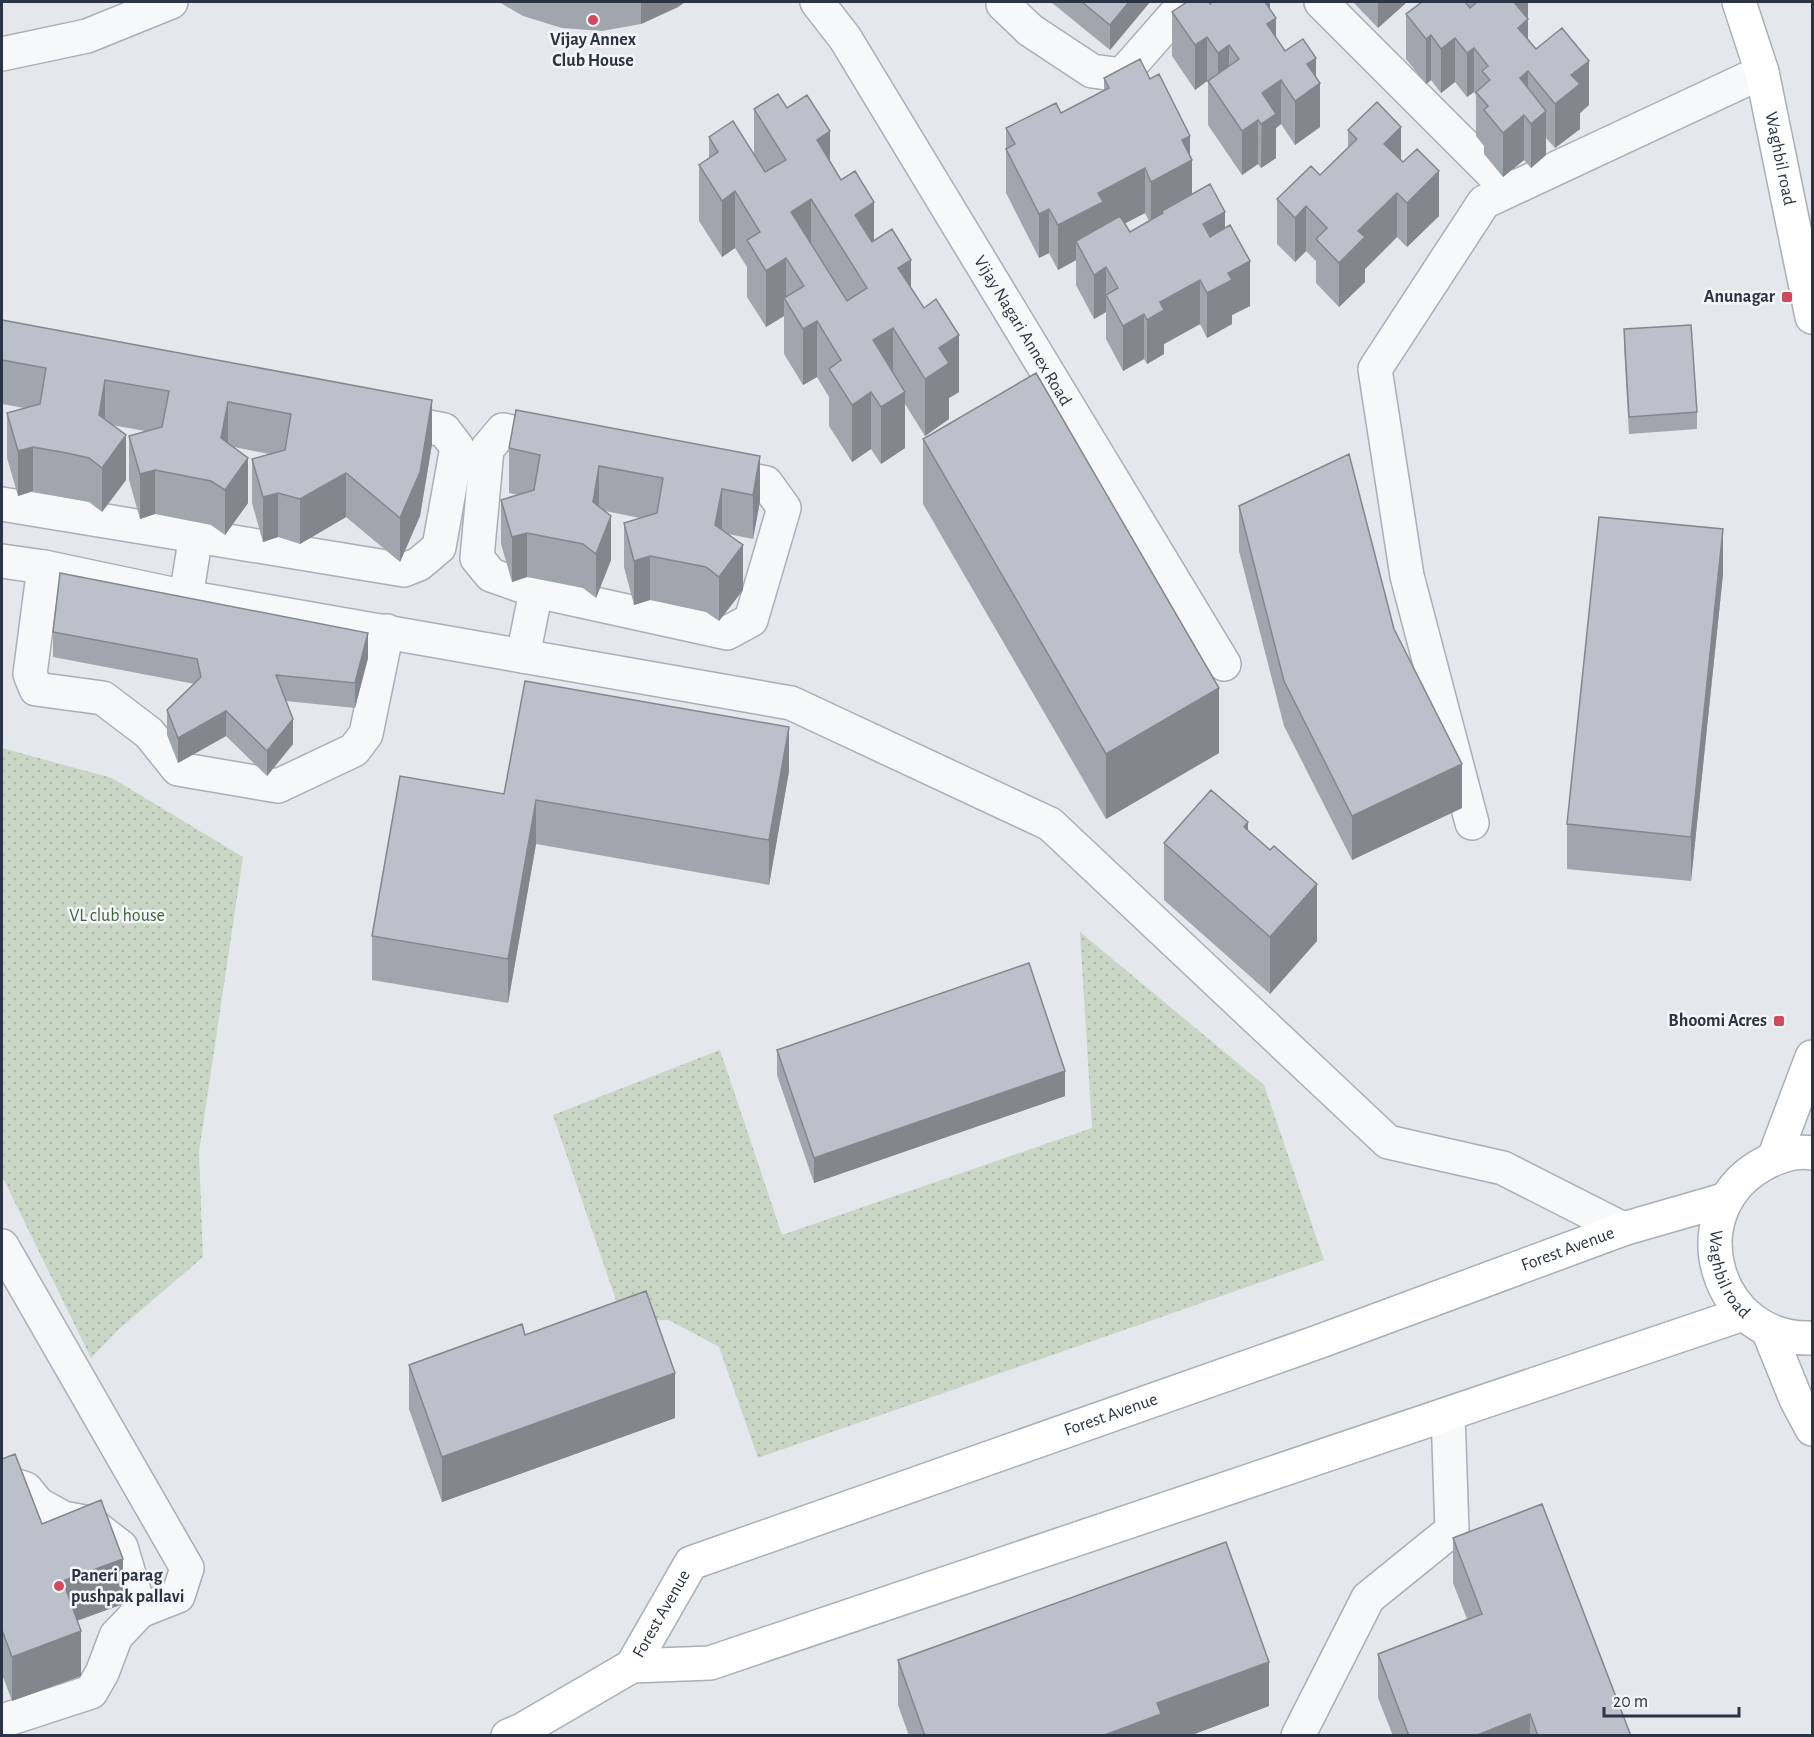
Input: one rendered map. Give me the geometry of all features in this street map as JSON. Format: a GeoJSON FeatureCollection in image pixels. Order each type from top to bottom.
{"type":"FeatureCollection","features":[{"type":"Feature","properties":{"kind":"street"},"geometry":{"type":"LineString","coordinates":[[2,54],[87,36],[171,2]]}},
{"type":"Feature","properties":{"kind":"street"},"geometry":{"type":"LineString","coordinates":[[1003,2],[1030,30],[1092,71],[1122,75],[1186,2]]}},
{"type":"Feature","properties":{"kind":"street"},"geometry":{"type":"LineString","coordinates":[[1321,2],[1509,190]]}},
{"type":"Feature","properties":{"kind":"street","name":"Waghbil road"},"geometry":{"type":"LineString","coordinates":[[1739,2],[1761,72],[1812,316]]}},
{"type":"Feature","properties":{"kind":"street","name":"Vijay Nagari Annex Road"},"geometry":{"type":"LineString","coordinates":[[824,5],[1224,664]]}},
{"type":"Feature","properties":{"kind":"street"},"geometry":{"type":"LineString","coordinates":[[1472,823],[1407,576],[1376,369],[1484,202],[1761,72]]}},
{"type":"Feature","properties":{"kind":"street"},"geometry":{"type":"LineString","coordinates":[[2,504],[404,570],[419,564],[439,547],[457,447],[444,430],[363,415]]}},
{"type":"Feature","properties":{"kind":"street"},"geometry":{"type":"LineString","coordinates":[[503,430],[766,483],[784,508],[751,620],[727,633],[536,591],[491,575],[477,558],[487,449],[503,430]]}},
{"type":"Feature","properties":{"kind":"street"},"geometry":{"type":"LineString","coordinates":[[186,597],[196,535]]}},
{"type":"Feature","properties":{"kind":"street"},"geometry":{"type":"LineString","coordinates":[[2,561],[44,567],[186,597],[791,703],[1050,824],[1388,1142],[1503,1168],[1623,1229]]}},
{"type":"Feature","properties":{"kind":"street"},"geometry":{"type":"LineString","coordinates":[[44,567],[30,674],[36,689],[103,698],[149,733],[178,769],[278,786],[354,750],[366,734],[387,631]]}},
{"type":"Feature","properties":{"kind":"street"},"geometry":{"type":"LineString","coordinates":[[523,656],[536,591]]}},
{"type":"Feature","properties":{"kind":"street"},"geometry":{"type":"LineString","coordinates":[[1774,1158],[1812,1057]]}},
{"type":"Feature","properties":{"kind":"street","name":"Waghbil road"},"geometry":{"type":"LineString","coordinates":[[1812,1153],[1804,1152],[1774,1158],[1746,1174],[1727,1199],[1715,1229],[1715,1261],[1725,1289],[1755,1322],[1812,1429]]}},
{"type":"Feature","properties":{"kind":"street","name":"Forest Avenue"},"geometry":{"type":"LineString","coordinates":[[632,1666],[691,1563],[1318,1342],[1623,1229],[1727,1199]]}},
{"type":"Feature","properties":{"kind":"street"},"geometry":{"type":"LineString","coordinates":[[2,1246],[187,1568],[178,1596],[140,1611],[116,1636],[102,1673],[91,1692],[2,1721]]}},
{"type":"Feature","properties":{"kind":"street","name":"Waghbil road"},"geometry":{"type":"LineString","coordinates":[[1755,1322],[1797,1338],[1812,1338]]}},
{"type":"Feature","properties":{"kind":"street","name":"Forest Avenue"},"geometry":{"type":"LineString","coordinates":[[632,1666],[710,1663],[1448,1414],[1755,1322]]}},
{"type":"Feature","properties":{"kind":"street"},"geometry":{"type":"LineString","coordinates":[[1298,1736],[1368,1598],[1452,1530],[1448,1414]]}},
{"type":"Feature","properties":{"kind":"street"},"geometry":{"type":"LineString","coordinates":[[2,1481],[26,1489],[38,1504],[63,1518],[90,1523],[121,1547],[140,1611]]}},
{"type":"Feature","properties":{"kind":"street"},"geometry":{"type":"LineString","coordinates":[[508,1736],[632,1666]]}},
{"type":"Feature","properties":{"kind":"green space","name":"VL club house"},"geometry":{"type":"Polygon","coordinates":[[[2,748],[112,778],[243,857],[199,1152],[203,1257],[119,1329],[91,1358],[2,1176],[2,748]]]}},
{"type":"Feature","properties":{"kind":"green space"},"geometry":{"type":"Polygon","coordinates":[[[1080,932],[1264,1085],[1324,1260],[758,1458],[719,1347],[669,1320],[623,1321],[553,1115],[720,1050],[782,1235],[1092,1128],[1080,932]]]}},
{"type":"Feature","properties":{"kind":"building"},"geometry":{"type":"Polygon","coordinates":[[[1082,2],[1129,2],[1110,25],[1082,2]]]}},
{"type":"Feature","properties":{"kind":"building"},"geometry":{"type":"Polygon","coordinates":[[[1187,2],[1209,2],[1210,4],[1213,2],[1265,2],[1276,18],[1267,24],[1285,51],[1303,39],[1316,58],[1307,64],[1320,83],[1295,101],[1281,80],[1262,93],[1276,114],[1261,124],[1258,120],[1242,131],[1208,81],[1239,59],[1229,45],[1218,53],[1207,37],[1195,45],[1172,12],[1187,2]]]}},
{"type":"Feature","properties":{"kind":"building"},"geometry":{"type":"Polygon","coordinates":[[[1422,2],[1465,2],[1470,8],[1475,2],[1514,2],[1528,19],[1518,28],[1536,49],[1562,28],[1589,61],[1571,75],[1580,84],[1555,104],[1528,71],[1520,78],[1546,111],[1531,124],[1524,115],[1503,133],[1484,110],[1488,106],[1476,92],[1490,80],[1482,71],[1488,66],[1474,48],[1467,53],[1455,38],[1441,49],[1431,35],[1426,39],[1406,14],[1422,2]]]}},
{"type":"Feature","properties":{"kind":"building"},"geometry":{"type":"Polygon","coordinates":[[[1140,59],[1150,79],[1159,74],[1190,136],[1182,140],[1192,160],[1151,182],[1145,168],[1098,193],[1103,202],[1058,225],[1049,209],[1039,214],[1006,149],[1015,144],[1006,128],[1056,103],[1061,113],[1109,88],[1104,78],[1140,59]]]}},
{"type":"Feature","properties":{"kind":"building"},"geometry":{"type":"Polygon","coordinates":[[[778,94],[787,108],[807,95],[830,131],[817,140],[841,180],[855,171],[874,202],[855,215],[872,242],[892,229],[911,260],[898,268],[924,308],[936,299],[959,335],[939,348],[949,363],[925,379],[893,328],[873,340],[905,392],[881,407],[871,392],[852,405],[829,369],[841,360],[817,321],[803,329],[784,298],[804,286],[786,258],[766,271],[747,240],[760,232],[735,191],[722,201],[699,165],[718,152],[709,137],[733,121],[765,172],[786,160],[754,109],[778,94]],[[811,199],[791,212],[847,301],[867,288],[811,199]]]}},
{"type":"Feature","properties":{"kind":"building"},"geometry":{"type":"Polygon","coordinates":[[[1377,102],[1401,127],[1384,144],[1403,162],[1417,149],[1439,171],[1407,203],[1397,193],[1358,231],[1365,237],[1339,263],[1316,239],[1327,228],[1306,206],[1295,218],[1277,199],[1311,166],[1320,175],[1357,139],[1348,130],[1377,102]]]}},
{"type":"Feature","properties":{"kind":"building"},"geometry":{"type":"Polygon","coordinates":[[[1210,184],[1225,212],[1203,224],[1210,237],[1230,225],[1250,261],[1228,273],[1232,280],[1207,293],[1200,280],[1160,302],[1164,310],[1147,320],[1144,314],[1123,326],[1106,295],[1118,288],[1106,267],[1094,275],[1076,241],[1120,216],[1130,232],[1210,184]]]}},
{"type":"Feature","properties":{"kind":"building"},"geometry":{"type":"Polygon","coordinates":[[[2,320],[432,400],[420,472],[400,518],[346,473],[300,499],[278,493],[263,497],[252,459],[285,450],[291,414],[228,402],[221,438],[248,458],[225,490],[211,481],[155,470],[140,474],[129,436],[162,427],[169,391],[105,380],[99,415],[126,435],[102,468],[89,458],[67,453],[33,447],[18,451],[7,413],[40,404],[46,368],[2,360],[2,320]]]}},
{"type":"Feature","properties":{"kind":"building"},"geometry":{"type":"Polygon","coordinates":[[[1691,325],[1697,412],[1629,417],[1624,329],[1691,325]]]}},
{"type":"Feature","properties":{"kind":"building"},"geometry":{"type":"Polygon","coordinates":[[[1036,373],[1219,688],[1106,754],[923,439],[1036,373]]]}},
{"type":"Feature","properties":{"kind":"building"},"geometry":{"type":"Polygon","coordinates":[[[516,410],[760,456],[753,495],[722,489],[715,525],[743,545],[719,577],[706,567],[650,556],[634,561],[624,523],[657,513],[663,478],[599,466],[593,502],[611,516],[596,554],[583,544],[527,533],[512,537],[501,500],[534,490],[540,455],[509,448],[516,410]]]}},
{"type":"Feature","properties":{"kind":"building"},"geometry":{"type":"Polygon","coordinates":[[[1349,454],[1394,629],[1462,764],[1352,816],[1284,681],[1239,506],[1349,454]]]}},
{"type":"Feature","properties":{"kind":"building"},"geometry":{"type":"Polygon","coordinates":[[[1599,517],[1723,529],[1691,837],[1567,824],[1599,517]]]}},
{"type":"Feature","properties":{"kind":"building"},"geometry":{"type":"Polygon","coordinates":[[[60,573],[368,633],[355,683],[276,675],[293,719],[267,751],[226,711],[178,738],[167,710],[201,677],[197,659],[53,632],[60,573]]]}},
{"type":"Feature","properties":{"kind":"building"},"geometry":{"type":"Polygon","coordinates":[[[525,681],[789,727],[769,840],[536,800],[508,959],[372,936],[400,776],[504,794],[525,681]]]}},
{"type":"Feature","properties":{"kind":"building"},"geometry":{"type":"Polygon","coordinates":[[[1211,790],[1248,822],[1244,827],[1270,850],[1274,846],[1317,884],[1270,937],[1164,843],[1211,790]]]}},
{"type":"Feature","properties":{"kind":"building"},"geometry":{"type":"Polygon","coordinates":[[[1029,963],[1065,1071],[814,1158],[777,1050],[1029,963]]]}},
{"type":"Feature","properties":{"kind":"building"},"geometry":{"type":"Polygon","coordinates":[[[646,1291],[675,1373],[442,1457],[409,1365],[522,1324],[525,1335],[646,1291]]]}},
{"type":"Feature","properties":{"kind":"building","name":"Paneri parag pushpak pallavi"},"geometry":{"type":"Polygon","coordinates":[[[15,1454],[42,1524],[101,1500],[123,1559],[63,1581],[81,1631],[12,1657],[2,1630],[2,1459],[15,1454]]]}},
{"type":"Feature","properties":{"kind":"building"},"geometry":{"type":"Polygon","coordinates":[[[1542,1504],[1631,1736],[1538,1736],[1530,1714],[1475,1736],[1409,1736],[1378,1654],[1482,1614],[1453,1538],[1542,1504]]]}},
{"type":"Feature","properties":{"kind":"building"},"geometry":{"type":"Polygon","coordinates":[[[1226,1542],[1269,1662],[1157,1703],[1161,1714],[1102,1736],[925,1736],[898,1660],[1226,1542]]]}},
{"type":"Feature","properties":{"kind":"place","name":"Vijay Annex Club House"},"geometry":{"type":"Point","coordinates":[593,20]}},
{"type":"Feature","properties":{"kind":"place","name":"Anunagar"},"geometry":{"type":"Point","coordinates":[1787,297]}},
{"type":"Feature","properties":{"kind":"place","name":"Bhoomi Acres"},"geometry":{"type":"Point","coordinates":[1779,1021]}},
{"type":"Feature","properties":{"kind":"place","name":"Paneri parag pushpak pallavi"},"geometry":{"type":"Point","coordinates":[59,1586]}}]}
